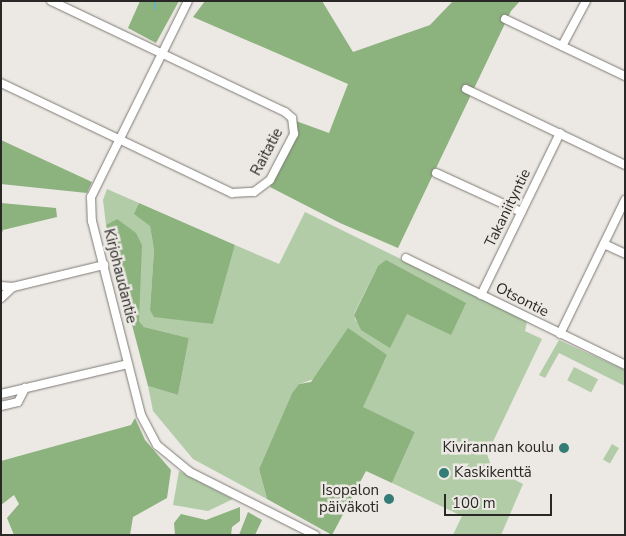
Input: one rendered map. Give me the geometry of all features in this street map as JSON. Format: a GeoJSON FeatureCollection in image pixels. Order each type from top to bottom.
{"type":"FeatureCollection","features":[{"type":"Feature","properties":{"kind":"street"},"geometry":{"type":"LineString","coordinates":[[51,1],[163,51]]}},
{"type":"Feature","properties":{"kind":"street","name":"Kirjohaudantie"},"geometry":{"type":"LineString","coordinates":[[188,1],[91,197],[92,221],[141,415],[157,445],[190,472],[315,535]]}},
{"type":"Feature","properties":{"kind":"street"},"geometry":{"type":"LineString","coordinates":[[562,46],[586,1]]}},
{"type":"Feature","properties":{"kind":"street"},"geometry":{"type":"LineString","coordinates":[[505,19],[625,76]]}},
{"type":"Feature","properties":{"kind":"street","name":"Raitatie"},"geometry":{"type":"LineString","coordinates":[[121,138],[232,193],[242,194],[262,188],[270,180],[294,134],[292,118],[285,112],[163,51]]}},
{"type":"Feature","properties":{"kind":"street"},"geometry":{"type":"LineString","coordinates":[[1,83],[121,138]]}},
{"type":"Feature","properties":{"kind":"street"},"geometry":{"type":"LineString","coordinates":[[466,89],[625,166]]}},
{"type":"Feature","properties":{"kind":"street","name":"Takaniityntie"},"geometry":{"type":"LineString","coordinates":[[482,295],[560,133]]}},
{"type":"Feature","properties":{"kind":"street"},"geometry":{"type":"LineString","coordinates":[[436,173],[521,212]]}},
{"type":"Feature","properties":{"kind":"street"},"geometry":{"type":"LineString","coordinates":[[560,334],[625,200]]}},
{"type":"Feature","properties":{"kind":"street"},"geometry":{"type":"LineString","coordinates":[[604,244],[625,254]]}},
{"type":"Feature","properties":{"kind":"street","name":"Otsontie"},"geometry":{"type":"LineString","coordinates":[[406,258],[625,365]]}},
{"type":"Feature","properties":{"kind":"street"},"geometry":{"type":"LineString","coordinates":[[1,286],[13,287],[104,265]]}},
{"type":"Feature","properties":{"kind":"street"},"geometry":{"type":"LineString","coordinates":[[1,298],[13,287]]}},
{"type":"Feature","properties":{"kind":"street"},"geometry":{"type":"LineString","coordinates":[[1,394],[128,364]]}},
{"type":"Feature","properties":{"kind":"street"},"geometry":{"type":"LineString","coordinates":[[1,406],[18,402],[25,388]]}},
{"type":"Feature","properties":{"kind":"green space"},"geometry":{"type":"Polygon","coordinates":[[[140,1],[179,1],[156,43],[128,28],[140,1]]]}},
{"type":"Feature","properties":{"kind":"green space"},"geometry":{"type":"Polygon","coordinates":[[[205,1],[322,1],[353,52],[430,25],[453,1],[520,1],[511,11],[398,248],[340,223],[270,187],[296,135],[296,121],[329,133],[348,84],[193,17],[205,1]]]}},
{"type":"Feature","properties":{"kind":"green space"},"geometry":{"type":"Polygon","coordinates":[[[1,140],[92,182],[87,193],[1,184],[1,140]]]}},
{"type":"Feature","properties":{"kind":"green space"},"geometry":{"type":"Polygon","coordinates":[[[107,189],[139,203],[135,214],[150,226],[154,250],[150,310],[213,324],[235,245],[279,264],[305,212],[527,321],[525,331],[542,339],[487,454],[492,468],[523,484],[501,535],[453,535],[462,516],[392,483],[415,432],[362,407],[387,355],[299,384],[292,393],[259,469],[267,499],[193,459],[153,411],[148,386],[178,395],[189,338],[144,327],[139,321],[138,297],[117,219],[106,225],[103,200],[107,189]],[[378,266],[354,314],[356,322],[378,266]]]}},
{"type":"Feature","properties":{"kind":"green space"},"geometry":{"type":"Polygon","coordinates":[[[1,203],[56,208],[57,217],[3,230],[1,236],[1,203]]]}},
{"type":"Feature","properties":{"kind":"green space"},"geometry":{"type":"Polygon","coordinates":[[[139,203],[235,245],[213,324],[154,317],[150,310],[154,250],[150,226],[134,214],[139,203]]]}},
{"type":"Feature","properties":{"kind":"green space"},"geometry":{"type":"Polygon","coordinates":[[[117,219],[136,233],[142,245],[139,321],[144,327],[189,338],[178,395],[148,386],[106,225],[117,219]]]}},
{"type":"Feature","properties":{"kind":"green space"},"geometry":{"type":"Polygon","coordinates":[[[386,260],[466,303],[451,335],[407,314],[390,348],[361,330],[354,315],[378,266],[386,260]]]}},
{"type":"Feature","properties":{"kind":"green space"},"geometry":{"type":"Polygon","coordinates":[[[348,328],[387,355],[363,407],[415,432],[392,483],[366,471],[332,535],[267,499],[259,469],[292,393],[299,384],[311,382],[348,328]]]}},
{"type":"Feature","properties":{"kind":"green space"},"geometry":{"type":"Polygon","coordinates":[[[559,340],[625,370],[625,386],[559,353],[545,378],[539,375],[559,340]]]}},
{"type":"Feature","properties":{"kind":"green space"},"geometry":{"type":"Polygon","coordinates":[[[574,367],[598,379],[591,393],[567,380],[574,367]]]}},
{"type":"Feature","properties":{"kind":"green space"},"geometry":{"type":"Polygon","coordinates":[[[135,418],[145,440],[171,470],[167,498],[133,517],[130,535],[14,535],[7,518],[19,504],[14,495],[1,505],[1,461],[131,425],[135,418]]]}},
{"type":"Feature","properties":{"kind":"green space"},"geometry":{"type":"Polygon","coordinates":[[[612,444],[619,448],[610,464],[603,460],[612,444]]]}},
{"type":"Feature","properties":{"kind":"green space"},"geometry":{"type":"Polygon","coordinates":[[[179,471],[233,499],[208,511],[173,505],[179,471]]]}},
{"type":"Feature","properties":{"kind":"green space"},"geometry":{"type":"Polygon","coordinates":[[[240,507],[240,521],[232,527],[231,535],[175,535],[174,523],[181,514],[206,520],[240,507]]]}},
{"type":"Feature","properties":{"kind":"green space"},"geometry":{"type":"Polygon","coordinates":[[[248,512],[262,520],[255,535],[239,535],[248,512]]]}},
{"type":"Feature","properties":{"kind":"waterway"},"geometry":{"type":"LineString","coordinates":[[155,1],[155,9]]}},
{"type":"Feature","properties":{"kind":"place","name":"Kivirannan koulu"},"geometry":{"type":"Point","coordinates":[564,448]}},
{"type":"Feature","properties":{"kind":"place","name":"Kaskikenttä"},"geometry":{"type":"Point","coordinates":[444,473]}},
{"type":"Feature","properties":{"kind":"place","name":"Isopalon päiväkoti"},"geometry":{"type":"Point","coordinates":[389,499]}}]}
